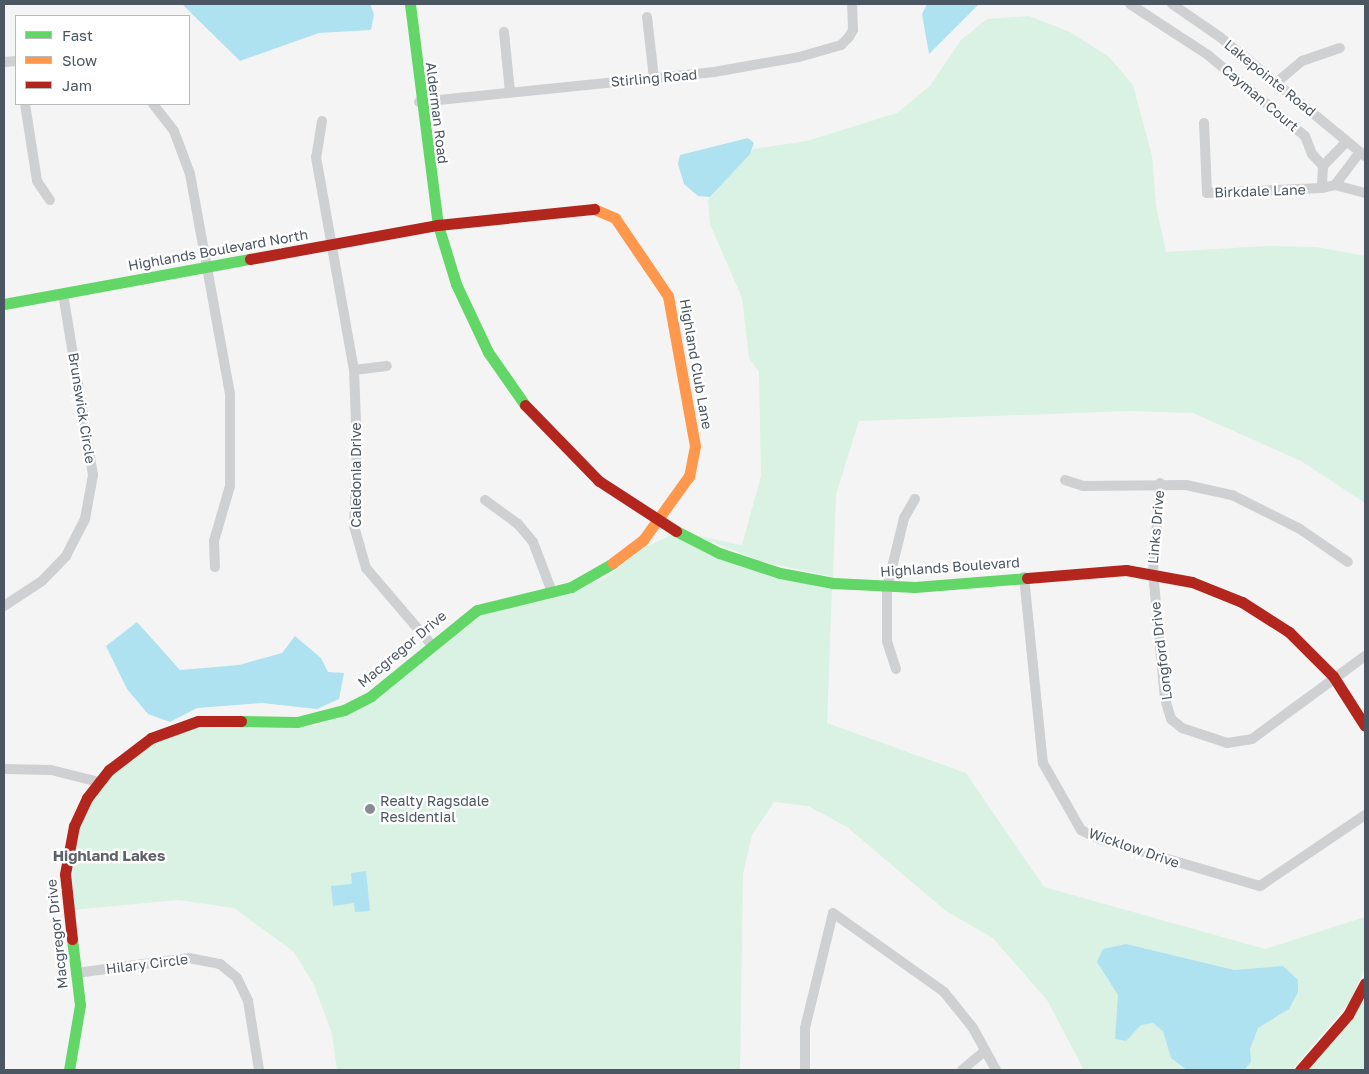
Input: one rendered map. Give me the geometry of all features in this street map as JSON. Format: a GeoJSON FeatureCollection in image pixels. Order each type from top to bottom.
{"type":"FeatureCollection","features":[{"type":"Feature","properties":{"kind":"street","name":"Alderman Road"},"geometry":{"type":"LineString","coordinates":[[410,4],[419,102],[438,226]]}},
{"type":"Feature","properties":{"kind":"street","name":"Stirling Road"},"geometry":{"type":"LineString","coordinates":[[419,102],[654,78],[758,65],[841,45],[853,30],[852,4]]}},
{"type":"Feature","properties":{"kind":"street","name":"Cayman Court"},"geometry":{"type":"LineString","coordinates":[[1130,4],[1208,55],[1305,136],[1312,154],[1323,166]]}},
{"type":"Feature","properties":{"kind":"street","name":"Lakepointe Road"},"geometry":{"type":"LineString","coordinates":[[1172,4],[1276,82],[1346,142],[1363,154]]}},
{"type":"Feature","properties":{"kind":"street"},"geometry":{"type":"LineString","coordinates":[[647,17],[654,78]]}},
{"type":"Feature","properties":{"kind":"street"},"geometry":{"type":"LineString","coordinates":[[504,32],[510,92]]}},
{"type":"Feature","properties":{"kind":"street"},"geometry":{"type":"LineString","coordinates":[[1276,82],[1302,61],[1340,48]]}},
{"type":"Feature","properties":{"kind":"street"},"geometry":{"type":"LineString","coordinates":[[25,105],[37,181],[50,200]]}},
{"type":"Feature","properties":{"kind":"street"},"geometry":{"type":"LineString","coordinates":[[154,105],[183,150],[208,267],[233,422],[230,486],[214,541],[215,567]]}},
{"type":"Feature","properties":{"kind":"street","name":"Caledonia Drive"},"geometry":{"type":"LineString","coordinates":[[322,121],[316,157],[354,370],[358,448],[354,526],[361,558],[377,584],[432,644]]}},
{"type":"Feature","properties":{"kind":"street","name":"Birkdale Lane"},"geometry":{"type":"LineString","coordinates":[[1204,123],[1207,193],[1322,188]]}},
{"type":"Feature","properties":{"kind":"street"},"geometry":{"type":"LineString","coordinates":[[1346,142],[1323,166],[1322,188],[1335,185],[1365,193]]}},
{"type":"Feature","properties":{"kind":"street"},"geometry":{"type":"LineString","coordinates":[[1335,185],[1363,154]]}},
{"type":"Feature","properties":{"kind":"street","name":"Highland Club Lane"},"geometry":{"type":"LineString","coordinates":[[438,226],[596,209],[615,218],[656,272],[672,309],[695,446],[689,476],[655,520]]}},
{"type":"Feature","properties":{"kind":"street","name":"Highlands Boulevard North"},"geometry":{"type":"LineString","coordinates":[[4,304],[438,226]]}},
{"type":"Feature","properties":{"kind":"street","name":"Highlands Boulevard"},"geometry":{"type":"LineString","coordinates":[[438,226],[475,328],[522,403],[576,462],[655,520],[719,553],[762,568],[833,584],[887,588],[1103,570],[1153,572],[1214,589],[1257,610],[1305,646],[1333,676],[1365,726]]}},
{"type":"Feature","properties":{"kind":"street","name":"Brunswick Circle"},"geometry":{"type":"LineString","coordinates":[[4,606],[42,581],[66,556],[85,519],[93,475],[63,294]]}},
{"type":"Feature","properties":{"kind":"street"},"geometry":{"type":"LineString","coordinates":[[354,370],[388,366]]}},
{"type":"Feature","properties":{"kind":"street"},"geometry":{"type":"LineString","coordinates":[[1065,480],[1083,486],[1160,483],[1208,489],[1254,504],[1348,562]]}},
{"type":"Feature","properties":{"kind":"street","name":"Links Drive"},"geometry":{"type":"LineString","coordinates":[[1153,572],[1160,483]]}},
{"type":"Feature","properties":{"kind":"street"},"geometry":{"type":"LineString","coordinates":[[896,669],[887,641],[887,588],[904,518],[915,499]]}},
{"type":"Feature","properties":{"kind":"street"},"geometry":{"type":"LineString","coordinates":[[485,500],[518,524],[533,542],[552,592]]}},
{"type":"Feature","properties":{"kind":"street","name":"Macgregor Drive"},"geometry":{"type":"LineString","coordinates":[[69,1070],[78,1027],[76,973],[65,874],[74,826],[99,782],[134,749],[182,725],[230,718],[296,722],[344,710],[371,696],[432,644],[486,605],[552,592],[585,582],[620,561],[643,540],[655,520]]}},
{"type":"Feature","properties":{"kind":"street","name":"Longford Drive"},"geometry":{"type":"LineString","coordinates":[[1153,572],[1166,699],[1171,719],[1182,728],[1227,743],[1252,739],[1333,676],[1365,656]]}},
{"type":"Feature","properties":{"kind":"street","name":"Wicklow Drive"},"geometry":{"type":"LineString","coordinates":[[1024,578],[1043,763],[1082,830],[1099,839],[1260,886],[1365,815]]}},
{"type":"Feature","properties":{"kind":"street"},"geometry":{"type":"LineString","coordinates":[[4,769],[51,770],[99,782]]}},
{"type":"Feature","properties":{"kind":"street"},"geometry":{"type":"LineString","coordinates":[[805,1070],[805,1028],[833,913],[944,992],[973,1028],[996,1070]]}},
{"type":"Feature","properties":{"kind":"street","name":"Hilary Circle"},"geometry":{"type":"LineString","coordinates":[[76,973],[189,958],[220,964],[237,978],[248,1001],[260,1070]]}},
{"type":"Feature","properties":{"kind":"street"},"geometry":{"type":"LineString","coordinates":[[1300,1070],[1348,1015],[1365,983]]}},
{"type":"Feature","properties":{"kind":"street"},"geometry":{"type":"LineString","coordinates":[[962,1070],[985,1051]]}},
{"type":"Feature","properties":{"kind":"green space"},"geometry":{"type":"Polygon","coordinates":[[[1029,16],[1070,32],[1109,57],[1133,85],[1152,156],[1156,206],[1166,252],[1267,246],[1317,247],[1365,256],[1365,503],[1301,461],[1193,413],[1128,411],[859,421],[836,494],[833,577],[764,562],[694,535],[742,545],[761,476],[759,372],[749,358],[742,298],[710,224],[708,200],[753,149],[807,141],[897,113],[930,86],[961,40],[987,19],[1029,16]]]}},
{"type":"Feature","properties":{"kind":"green space"},"geometry":{"type":"Polygon","coordinates":[[[671,535],[832,589],[827,723],[966,773],[1044,887],[1265,949],[1365,917],[1365,968],[1351,1000],[1292,1070],[1084,1070],[1047,1000],[993,938],[946,911],[847,827],[808,806],[774,802],[752,835],[743,874],[740,1070],[337,1070],[332,1034],[314,985],[294,952],[234,908],[178,900],[72,910],[75,843],[92,800],[115,772],[154,743],[199,727],[313,726],[345,716],[479,615],[604,579],[642,549],[671,535]]]}},
{"type":"Feature","properties":{"kind":"green space"},"geometry":{"type":"Polygon","coordinates":[[[1365,996],[1365,1070],[1308,1070],[1365,996]]]}},
{"type":"Feature","properties":{"kind":"water"},"geometry":{"type":"Polygon","coordinates":[[[182,4],[370,4],[374,14],[371,30],[319,33],[240,61],[182,4]]]}},
{"type":"Feature","properties":{"kind":"water"},"geometry":{"type":"Polygon","coordinates":[[[927,4],[979,4],[929,54],[922,14],[927,4]]]}},
{"type":"Feature","properties":{"kind":"water"},"geometry":{"type":"Polygon","coordinates":[[[748,138],[754,143],[750,154],[710,197],[698,196],[684,184],[678,164],[680,155],[748,138]]]}},
{"type":"Feature","properties":{"kind":"water"},"geometry":{"type":"Polygon","coordinates":[[[137,622],[180,670],[239,665],[282,653],[295,636],[321,658],[328,672],[344,673],[339,699],[317,709],[262,703],[197,708],[170,722],[148,714],[127,689],[106,646],[137,622]]]}},
{"type":"Feature","properties":{"kind":"water"},"geometry":{"type":"Polygon","coordinates":[[[366,871],[370,911],[355,912],[354,903],[333,906],[331,886],[352,884],[351,873],[366,871]]]}},
{"type":"Feature","properties":{"kind":"water"},"geometry":{"type":"Polygon","coordinates":[[[1126,944],[1234,970],[1283,966],[1298,980],[1298,992],[1289,1009],[1258,1028],[1250,1049],[1251,1062],[1244,1070],[1187,1070],[1171,1058],[1163,1031],[1153,1023],[1141,1025],[1126,1041],[1115,1039],[1118,995],[1097,962],[1103,949],[1126,944]]]}},
{"type":"Feature","properties":{"kind":"traffic: fast"},"geometry":{"type":"LineString","coordinates":[[410,4],[438,225],[456,284],[488,352],[525,405]]}},
{"type":"Feature","properties":{"kind":"traffic: fast"},"geometry":{"type":"LineString","coordinates":[[4,304],[250,259]]}},
{"type":"Feature","properties":{"kind":"traffic: fast"},"geometry":{"type":"LineString","coordinates":[[676,531],[719,553],[780,573],[833,583],[915,587],[1027,578]]}},
{"type":"Feature","properties":{"kind":"traffic: fast"},"geometry":{"type":"LineString","coordinates":[[241,721],[297,722],[344,710],[371,696],[477,610],[571,587],[613,563]]}},
{"type":"Feature","properties":{"kind":"traffic: fast"},"geometry":{"type":"LineString","coordinates":[[69,1070],[80,1005],[72,939]]}},
{"type":"Feature","properties":{"kind":"traffic: slow"},"geometry":{"type":"LineString","coordinates":[[594,209],[615,218],[668,296],[695,446],[689,476],[643,540],[613,563]]}},
{"type":"Feature","properties":{"kind":"traffic: jam"},"geometry":{"type":"LineString","coordinates":[[250,259],[438,225],[594,209]]}},
{"type":"Feature","properties":{"kind":"traffic: jam"},"geometry":{"type":"LineString","coordinates":[[525,405],[599,481],[676,531]]}},
{"type":"Feature","properties":{"kind":"traffic: jam"},"geometry":{"type":"LineString","coordinates":[[1027,578],[1126,570],[1192,582],[1242,602],[1289,632],[1333,676],[1365,726]]}},
{"type":"Feature","properties":{"kind":"traffic: jam"},"geometry":{"type":"LineString","coordinates":[[72,939],[65,874],[74,826],[87,798],[109,770],[151,738],[198,721],[241,721]]}},
{"type":"Feature","properties":{"kind":"traffic: jam"},"geometry":{"type":"LineString","coordinates":[[1300,1070],[1348,1015],[1365,983]]}},
{"type":"Feature","properties":{"kind":"place","name":"Realty Ragsdale Residential"},"geometry":{"type":"Point","coordinates":[370,809]}},
{"type":"Feature","properties":{"kind":"district","name":"Highland Lakes"},"geometry":{"type":"Point","coordinates":[109,856]}}]}
